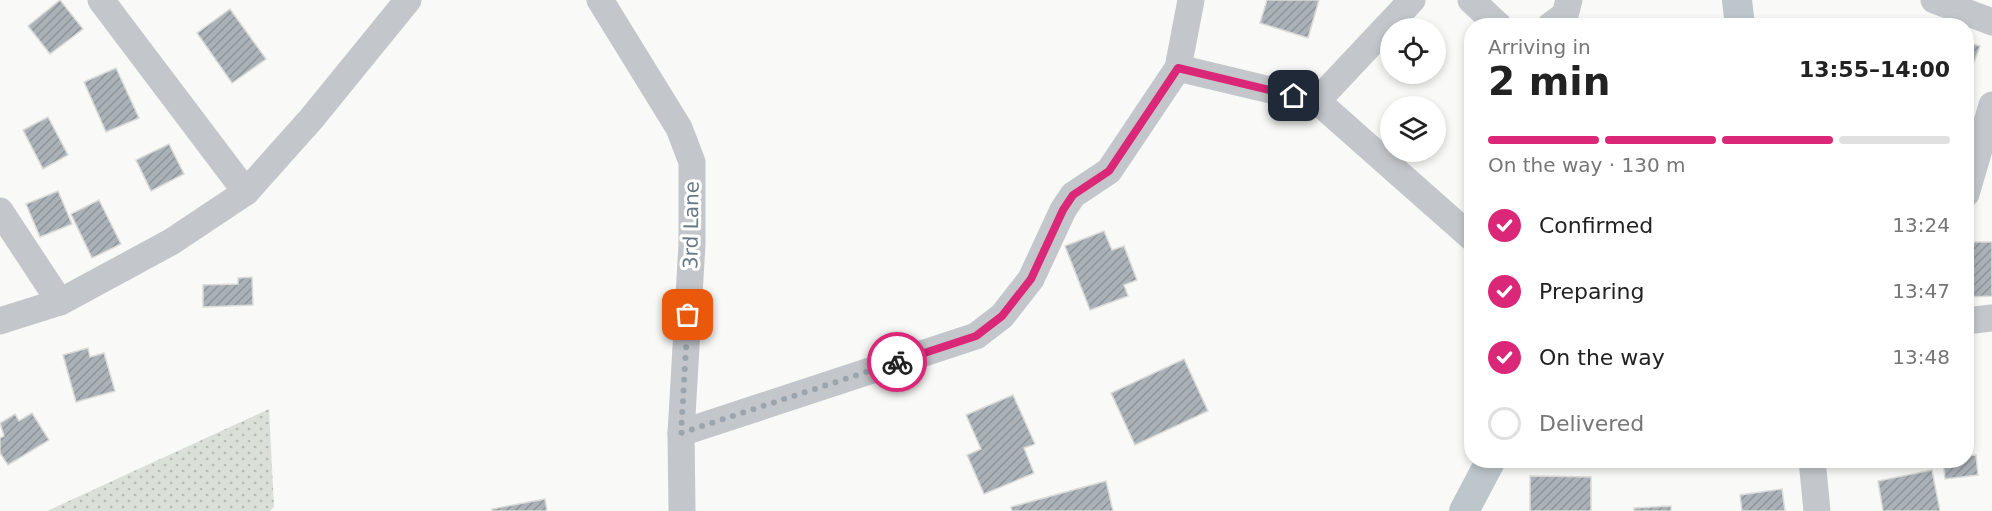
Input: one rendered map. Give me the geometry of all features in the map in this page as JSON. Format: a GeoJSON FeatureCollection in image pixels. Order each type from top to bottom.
{"type":"FeatureCollection","features":[{"type":"Feature","properties":{"kind":"street"},"geometry":{"type":"LineString","coordinates":[[101,0],[246,192]]}},
{"type":"Feature","properties":{"kind":"street"},"geometry":{"type":"LineString","coordinates":[[0,321],[60,302],[171,242],[246,192],[312,118],[408,0]]}},
{"type":"Feature","properties":{"kind":"street","name":"3rd Lane"},"geometry":{"type":"LineString","coordinates":[[600,0],[679,128],[692,162],[692,244],[681,433],[682,511]]}},
{"type":"Feature","properties":{"kind":"street"},"geometry":{"type":"LineString","coordinates":[[681,433],[976,336],[1002,316],[1031,279],[1063,210],[1073,195],[1109,171],[1178,68],[1191,0]]}},
{"type":"Feature","properties":{"kind":"street"},"geometry":{"type":"LineString","coordinates":[[1317,101],[1412,0]]}},
{"type":"Feature","properties":{"kind":"street"},"geometry":{"type":"LineString","coordinates":[[1471,0],[1490,18]]}},
{"type":"Feature","properties":{"kind":"street"},"geometry":{"type":"LineString","coordinates":[[1561,18],[1565,15],[1569,0]]}},
{"type":"Feature","properties":{"kind":"street"},"geometry":{"type":"LineString","coordinates":[[1934,0],[1992,22]]}},
{"type":"Feature","properties":{"kind":"street"},"geometry":{"type":"LineString","coordinates":[[1178,68],[1317,101],[1464,231]]}},
{"type":"Feature","properties":{"kind":"street"},"geometry":{"type":"LineString","coordinates":[[1974,167],[1992,105]]}},
{"type":"Feature","properties":{"kind":"street"},"geometry":{"type":"LineString","coordinates":[[0,211],[60,302]]}},
{"type":"Feature","properties":{"kind":"street"},"geometry":{"type":"LineString","coordinates":[[1974,320],[1992,318]]}},
{"type":"Feature","properties":{"kind":"street"},"geometry":{"type":"LineString","coordinates":[[1813,468],[1817,511]]}},
{"type":"Feature","properties":{"kind":"shaded area"},"geometry":{"type":"Polygon","coordinates":[[[269,409],[274,507],[270,511],[47,511],[269,409]]]}},
{"type":"Feature","properties":{"kind":"building"},"geometry":{"type":"Polygon","coordinates":[[[60,0],[83,29],[50,54],[28,26],[60,0]]]}},
{"type":"Feature","properties":{"kind":"building"},"geometry":{"type":"Polygon","coordinates":[[[1267,0],[1319,0],[1308,38],[1260,23],[1267,0]]]}},
{"type":"Feature","properties":{"kind":"building"},"geometry":{"type":"Polygon","coordinates":[[[230,9],[266,59],[232,83],[197,33],[230,9]]]}},
{"type":"Feature","properties":{"kind":"building"},"geometry":{"type":"Polygon","coordinates":[[[1974,44],[1980,46],[1974,62],[1974,44]]]}},
{"type":"Feature","properties":{"kind":"building"},"geometry":{"type":"Polygon","coordinates":[[[116,68],[139,118],[106,132],[84,82],[116,68]]]}},
{"type":"Feature","properties":{"kind":"building"},"geometry":{"type":"Polygon","coordinates":[[[48,117],[68,155],[43,169],[23,130],[48,117]]]}},
{"type":"Feature","properties":{"kind":"building"},"geometry":{"type":"Polygon","coordinates":[[[169,144],[184,174],[151,191],[136,160],[169,144]]]}},
{"type":"Feature","properties":{"kind":"building"},"geometry":{"type":"Polygon","coordinates":[[[58,191],[72,224],[40,237],[26,204],[58,191]]]}},
{"type":"Feature","properties":{"kind":"building"},"geometry":{"type":"Polygon","coordinates":[[[99,200],[121,244],[92,258],[71,214],[99,200]]]}},
{"type":"Feature","properties":{"kind":"building"},"geometry":{"type":"Polygon","coordinates":[[[1104,231],[1112,250],[1124,246],[1137,280],[1124,285],[1128,296],[1090,310],[1065,246],[1104,231]]]}},
{"type":"Feature","properties":{"kind":"building"},"geometry":{"type":"Polygon","coordinates":[[[1974,242],[1992,242],[1992,296],[1974,297],[1974,242]]]}},
{"type":"Feature","properties":{"kind":"building"},"geometry":{"type":"Polygon","coordinates":[[[252,277],[253,305],[203,307],[203,285],[238,284],[238,278],[252,277]]]}},
{"type":"Feature","properties":{"kind":"building"},"geometry":{"type":"Polygon","coordinates":[[[88,348],[90,357],[104,353],[115,391],[76,402],[63,355],[88,348]]]}},
{"type":"Feature","properties":{"kind":"building"},"geometry":{"type":"Polygon","coordinates":[[[1184,359],[1208,411],[1135,445],[1111,393],[1184,359]]]}},
{"type":"Feature","properties":{"kind":"building"},"geometry":{"type":"Polygon","coordinates":[[[1013,395],[1035,444],[1024,448],[1034,473],[984,494],[967,455],[981,449],[966,415],[1013,395]]]}},
{"type":"Feature","properties":{"kind":"building"},"geometry":{"type":"Polygon","coordinates":[[[32,413],[49,440],[8,465],[0,453],[0,438],[4,436],[0,423],[15,414],[19,421],[32,413]]]}},
{"type":"Feature","properties":{"kind":"building"},"geometry":{"type":"Polygon","coordinates":[[[1974,455],[1976,455],[1978,475],[1945,479],[1944,468],[1974,468],[1974,455]]]}},
{"type":"Feature","properties":{"kind":"building"},"geometry":{"type":"Polygon","coordinates":[[[1932,470],[1940,511],[1883,511],[1878,481],[1932,470]]]}},
{"type":"Feature","properties":{"kind":"building"},"geometry":{"type":"Polygon","coordinates":[[[1530,476],[1591,477],[1591,511],[1530,511],[1530,476]]]}},
{"type":"Feature","properties":{"kind":"building"},"geometry":{"type":"Polygon","coordinates":[[[1106,481],[1113,511],[1012,511],[1011,507],[1106,481]]]}},
{"type":"Feature","properties":{"kind":"building"},"geometry":{"type":"Polygon","coordinates":[[[1782,489],[1785,511],[1742,511],[1740,495],[1782,489]]]}},
{"type":"Feature","properties":{"kind":"building"},"geometry":{"type":"Polygon","coordinates":[[[545,499],[547,511],[492,511],[492,509],[545,499]]]}},
{"type":"Feature","properties":{"kind":"building"},"geometry":{"type":"Polygon","coordinates":[[[1671,506],[1671,511],[1634,511],[1634,508],[1671,506]]]}},
{"type":"Feature","properties":{"kind":"waterway"},"geometry":{"type":"LineString","coordinates":[[1737,0],[1739,18]]}},
{"type":"Feature","properties":{"kind":"waterway"},"geometry":{"type":"LineString","coordinates":[[1464,511],[1487,468]]}},
{"type":"Feature","properties":{"kind":"way so far"},"geometry":{"type":"LineString","coordinates":[[688,315],[681,433],[897,362]]}},
{"type":"Feature","properties":{"kind":"route"},"geometry":{"type":"LineString","coordinates":[[897,362],[976,336],[1002,316],[1031,279],[1063,210],[1073,195],[1109,171],[1178,68],[1294,96]]}}]}
